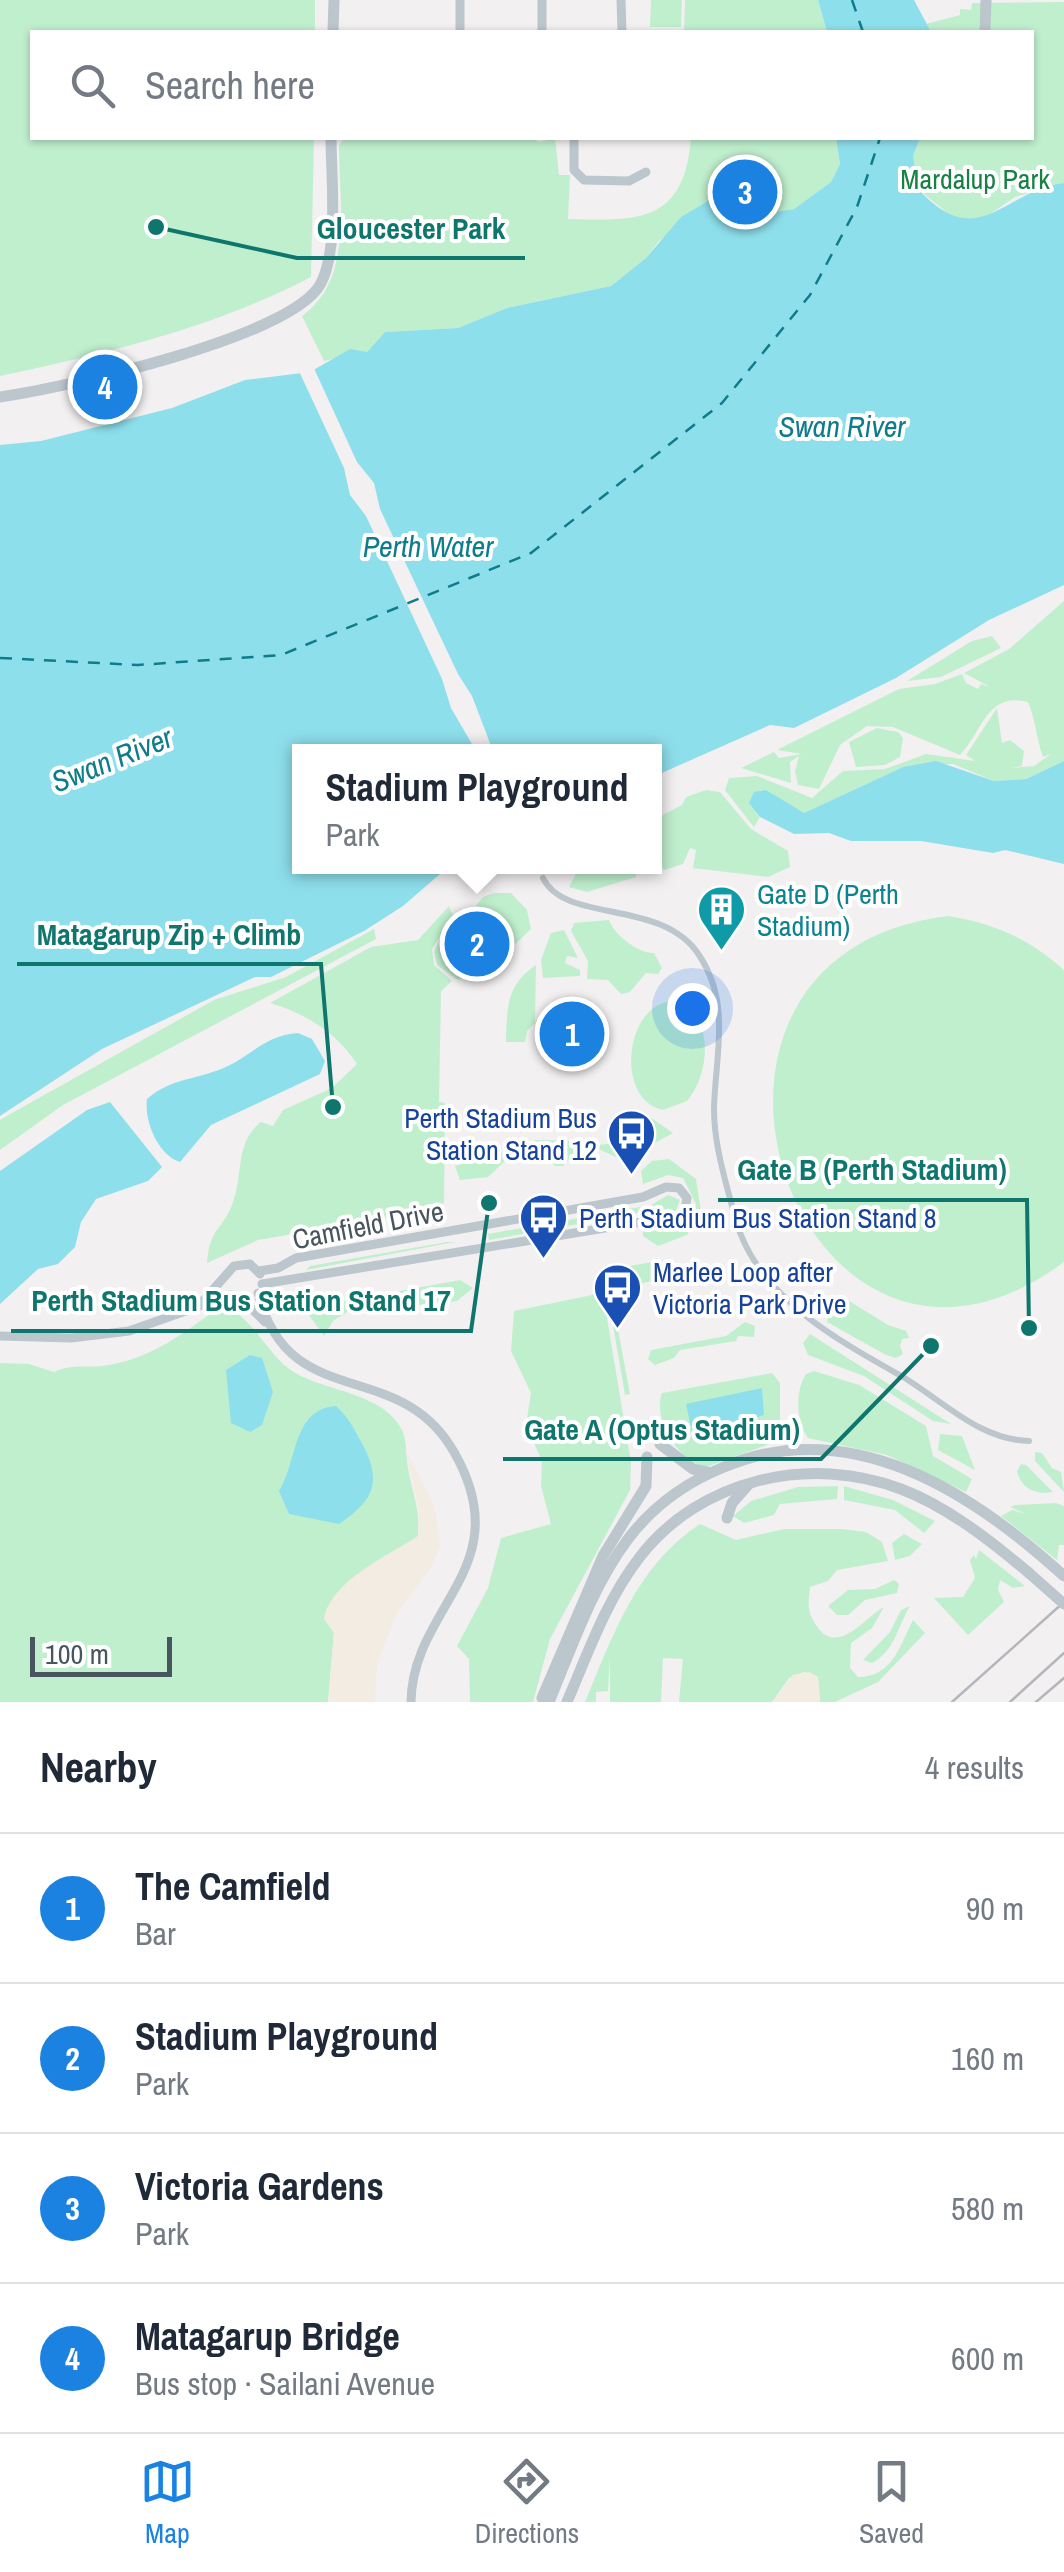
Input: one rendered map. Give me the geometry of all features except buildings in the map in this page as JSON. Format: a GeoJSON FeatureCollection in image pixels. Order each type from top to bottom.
{"type":"FeatureCollection","features":[{"type":"Feature","properties":{"kind":"street"},"geometry":{"type":"LineString","coordinates":[[333,30],[334,0]]}},
{"type":"Feature","properties":{"kind":"street"},"geometry":{"type":"LineString","coordinates":[[460,0],[460,30]]}},
{"type":"Feature","properties":{"kind":"street"},"geometry":{"type":"LineString","coordinates":[[542,0],[542,30]]}},
{"type":"Feature","properties":{"kind":"street"},"geometry":{"type":"LineString","coordinates":[[621,0],[622,30]]}},
{"type":"Feature","properties":{"kind":"street"},"geometry":{"type":"LineString","coordinates":[[985,30],[986,0]]}},
{"type":"Feature","properties":{"kind":"street"},"geometry":{"type":"LineString","coordinates":[[0,397],[118,371],[256,328],[286,316],[310,300],[326,273],[331,140]]}},
{"type":"Feature","properties":{"kind":"street"},"geometry":{"type":"LineString","coordinates":[[574,140],[574,170],[584,180],[629,181],[646,172]]}},
{"type":"Feature","properties":{"kind":"street"},"geometry":{"type":"LineString","coordinates":[[543,878],[562,899],[648,918],[676,932],[696,950],[711,975],[721,1032],[714,1108],[717,1145],[741,1237],[768,1279],[818,1325],[946,1408],[1003,1437],[1029,1441]]}},
{"type":"Feature","properties":{"kind":"street","name":"Camfield Drive"},"geometry":{"type":"LineString","coordinates":[[259,1271],[296,1258],[643,1197],[666,1187],[684,1192],[688,1204],[684,1216],[673,1222],[648,1221],[260,1289]]}},
{"type":"Feature","properties":{"kind":"street"},"geometry":{"type":"LineString","coordinates":[[201,1303],[238,1264],[250,1264],[259,1271],[268,1325]]}},
{"type":"Feature","properties":{"kind":"street"},"geometry":{"type":"LineString","coordinates":[[225,1280],[231,1295]]}},
{"type":"Feature","properties":{"kind":"street"},"geometry":{"type":"LineString","coordinates":[[243,1300],[260,1289]]}},
{"type":"Feature","properties":{"kind":"street"},"geometry":{"type":"LineString","coordinates":[[0,1336],[99,1336],[129,1331],[231,1295],[243,1300],[268,1325],[283,1348],[305,1367],[401,1399],[424,1415],[454,1452],[468,1484],[474,1525],[468,1566],[418,1660],[411,1702]]}},
{"type":"Feature","properties":{"kind":"street"},"geometry":{"type":"LineString","coordinates":[[660,1444],[692,1469],[713,1471]]}},
{"type":"Feature","properties":{"kind":"street"},"geometry":{"type":"LineString","coordinates":[[549,1702],[594,1595],[630,1537],[670,1497],[713,1471],[772,1452],[828,1450],[904,1467],[958,1496],[1064,1576]]}},
{"type":"Feature","properties":{"kind":"street"},"geometry":{"type":"LineString","coordinates":[[541,1702],[603,1556],[641,1496],[648,1476],[647,1456]]}},
{"type":"Feature","properties":{"kind":"street"},"geometry":{"type":"LineString","coordinates":[[568,1702],[614,1597],[640,1555],[692,1509],[751,1482],[794,1473],[857,1476],[904,1490],[947,1512],[988,1540],[1064,1604]]}},
{"type":"Feature","properties":{"kind":"street"},"geometry":{"type":"LineString","coordinates":[[727,1518],[732,1503],[751,1482]]}},
{"type":"Feature","properties":{"kind":"green space"},"geometry":{"type":"Polygon","coordinates":[[[0,0],[315,0],[315,30],[30,30],[30,140],[314,140],[311,277],[198,325],[0,376],[0,0]]]}},
{"type":"Feature","properties":{"kind":"green space"},"geometry":{"type":"Polygon","coordinates":[[[651,0],[682,0],[681,27],[650,27],[651,0]]]}},
{"type":"Feature","properties":{"kind":"green space"},"geometry":{"type":"Polygon","coordinates":[[[685,0],[818,0],[826,30],[684,30],[685,0]]]}},
{"type":"Feature","properties":{"kind":"green space","name":"Mardalup Park"},"geometry":{"type":"Polygon","coordinates":[[[1064,2],[1064,183],[1015,197],[983,219],[955,219],[919,190],[913,156],[919,140],[1034,140],[1034,30],[930,30],[926,24],[960,15],[960,9],[971,10],[972,3],[1064,2]]]}},
{"type":"Feature","properties":{"kind":"green space"},"geometry":{"type":"Polygon","coordinates":[[[343,140],[555,140],[559,175],[570,175],[568,219],[636,217],[668,202],[687,166],[691,140],[836,140],[840,164],[831,182],[794,209],[726,219],[720,206],[723,199],[718,195],[659,241],[646,258],[611,286],[507,308],[458,328],[385,332],[367,352],[324,361],[302,316],[319,300],[337,261],[341,215],[339,146],[343,140]]]}},
{"type":"Feature","properties":{"kind":"green space"},"geometry":{"type":"Polygon","coordinates":[[[1064,601],[1064,761],[1026,779],[994,781],[953,764],[903,767],[804,813],[760,790],[756,813],[760,817],[754,827],[725,790],[729,778],[757,776],[812,798],[843,771],[885,769],[926,754],[975,761],[966,755],[997,708],[1002,743],[1010,740],[1024,751],[1022,766],[1011,768],[1034,766],[1051,754],[1043,757],[1028,702],[1014,700],[994,708],[987,715],[960,755],[893,727],[867,726],[840,745],[819,789],[798,785],[795,771],[799,756],[790,762],[791,783],[741,768],[774,752],[779,758],[802,754],[777,750],[899,689],[935,684],[962,674],[966,683],[978,689],[981,684],[990,687],[964,673],[1009,649],[1064,601]]]}},
{"type":"Feature","properties":{"kind":"green space"},"geometry":{"type":"Polygon","coordinates":[[[992,636],[1001,648],[941,677],[907,681],[972,641],[992,636]]]}},
{"type":"Feature","properties":{"kind":"green space"},"geometry":{"type":"Polygon","coordinates":[[[877,728],[898,732],[903,738],[900,757],[885,765],[856,767],[849,742],[877,728]]]}},
{"type":"Feature","properties":{"kind":"green space"},"geometry":{"type":"Polygon","coordinates":[[[706,790],[720,792],[751,829],[788,851],[790,867],[768,877],[693,868],[696,850],[690,848],[683,864],[664,870],[662,815],[682,805],[686,797],[706,790]]]}},
{"type":"Feature","properties":{"kind":"green space"},"geometry":{"type":"Polygon","coordinates":[[[576,874],[636,874],[587,892],[569,887],[576,874]]]}},
{"type":"Feature","properties":{"kind":"green space"},"geometry":{"type":"Polygon","coordinates":[[[511,893],[527,910],[531,929],[486,972],[458,980],[437,965],[434,952],[446,926],[466,918],[483,897],[511,893]]]}},
{"type":"Feature","properties":{"kind":"green space"},"geometry":{"type":"Polygon","coordinates":[[[449,906],[453,916],[432,949],[434,965],[452,981],[441,991],[439,1102],[445,1103],[444,1203],[436,1209],[258,1240],[207,1263],[213,1236],[236,1194],[243,1150],[252,1130],[261,1122],[273,1126],[283,1110],[332,1088],[357,1064],[319,1026],[270,1003],[371,947],[418,940],[449,906]]]}},
{"type":"Feature","properties":{"kind":"green space"},"geometry":{"type":"Polygon","coordinates":[[[948,916],[1010,934],[1064,970],[1064,1262],[970,1305],[889,1296],[826,1249],[786,1177],[773,1094],[793,1014],[849,950],[948,916]]]}},
{"type":"Feature","properties":{"kind":"green space"},"geometry":{"type":"Polygon","coordinates":[[[609,920],[628,942],[654,953],[662,968],[658,974],[646,973],[630,992],[621,994],[608,980],[587,979],[588,961],[571,931],[574,923],[609,920]]]}},
{"type":"Feature","properties":{"kind":"green space"},"geometry":{"type":"Polygon","coordinates":[[[374,929],[376,939],[63,1105],[0,1150],[0,1120],[214,1000],[286,977],[374,929]]]}},
{"type":"Feature","properties":{"kind":"green space"},"geometry":{"type":"Polygon","coordinates":[[[564,930],[578,958],[567,956],[565,963],[580,970],[580,976],[543,978],[541,960],[551,933],[564,930]]]}},
{"type":"Feature","properties":{"kind":"green space"},"geometry":{"type":"Polygon","coordinates":[[[536,965],[535,1023],[527,1031],[525,1042],[506,1042],[508,1008],[514,989],[536,965]]]}},
{"type":"Feature","properties":{"kind":"green space"},"geometry":{"type":"Polygon","coordinates":[[[677,1001],[698,1020],[705,1047],[704,1062],[687,1101],[663,1110],[647,1102],[637,1088],[632,1051],[646,1015],[659,1004],[677,1001]]]}},
{"type":"Feature","properties":{"kind":"green space"},"geometry":{"type":"Polygon","coordinates":[[[647,1115],[673,1133],[653,1144],[641,1125],[647,1115]]]}},
{"type":"Feature","properties":{"kind":"green space"},"geometry":{"type":"Polygon","coordinates":[[[631,1122],[642,1143],[636,1152],[616,1157],[592,1146],[620,1142],[631,1122]]]}},
{"type":"Feature","properties":{"kind":"green space"},"geometry":{"type":"Polygon","coordinates":[[[534,1140],[582,1141],[563,1166],[555,1166],[534,1140]]]}},
{"type":"Feature","properties":{"kind":"green space"},"geometry":{"type":"Polygon","coordinates":[[[503,1152],[510,1156],[488,1177],[460,1180],[455,1166],[503,1152]]]}},
{"type":"Feature","properties":{"kind":"green space"},"geometry":{"type":"Polygon","coordinates":[[[669,1159],[696,1179],[701,1212],[687,1235],[658,1246],[643,1236],[643,1227],[685,1223],[696,1204],[683,1178],[668,1175],[643,1184],[641,1171],[652,1161],[669,1159]]]}},
{"type":"Feature","properties":{"kind":"green space"},"geometry":{"type":"Polygon","coordinates":[[[668,1195],[680,1200],[674,1215],[645,1212],[489,1240],[488,1234],[651,1205],[668,1195]]]}},
{"type":"Feature","properties":{"kind":"green space"},"geometry":{"type":"Polygon","coordinates":[[[455,1242],[306,1270],[310,1266],[455,1242]]]}},
{"type":"Feature","properties":{"kind":"green space"},"geometry":{"type":"Polygon","coordinates":[[[663,1260],[666,1267],[657,1280],[633,1285],[621,1294],[613,1269],[663,1260]]]}},
{"type":"Feature","properties":{"kind":"green space"},"geometry":{"type":"Polygon","coordinates":[[[460,1280],[473,1288],[457,1301],[347,1312],[333,1321],[324,1336],[308,1314],[304,1291],[310,1290],[318,1306],[460,1280]]]}},
{"type":"Feature","properties":{"kind":"green space"},"geometry":{"type":"Polygon","coordinates":[[[609,1281],[630,1394],[625,1395],[607,1290],[603,1294],[631,1462],[630,1490],[550,1639],[533,1702],[470,1702],[469,1659],[457,1646],[488,1588],[501,1538],[551,1524],[541,1486],[542,1461],[526,1425],[531,1393],[511,1351],[514,1311],[592,1295],[600,1282],[609,1281]]]}},
{"type":"Feature","properties":{"kind":"green space"},"geometry":{"type":"Polygon","coordinates":[[[841,1296],[888,1325],[906,1331],[909,1338],[902,1339],[900,1346],[903,1354],[896,1358],[886,1355],[827,1322],[832,1304],[841,1296]]]}},
{"type":"Feature","properties":{"kind":"green space"},"geometry":{"type":"Polygon","coordinates":[[[221,1306],[240,1316],[288,1368],[380,1407],[393,1417],[404,1434],[418,1536],[338,1592],[326,1610],[334,1633],[328,1702],[0,1702],[0,1363],[29,1364],[54,1372],[124,1362],[168,1343],[221,1306]]]}},
{"type":"Feature","properties":{"kind":"green space"},"geometry":{"type":"Polygon","coordinates":[[[745,1322],[755,1326],[754,1337],[738,1336],[736,1341],[680,1350],[674,1358],[655,1365],[648,1359],[651,1350],[726,1336],[745,1322]]]}},
{"type":"Feature","properties":{"kind":"green space"},"geometry":{"type":"Polygon","coordinates":[[[810,1334],[951,1424],[933,1421],[864,1376],[808,1355],[803,1343],[810,1334]]]}},
{"type":"Feature","properties":{"kind":"green space"},"geometry":{"type":"Polygon","coordinates":[[[814,1371],[859,1385],[926,1426],[933,1456],[972,1479],[966,1492],[887,1455],[808,1438],[799,1415],[799,1397],[806,1374],[814,1371]]]}},
{"type":"Feature","properties":{"kind":"green space"},"geometry":{"type":"Polygon","coordinates":[[[772,1373],[780,1383],[780,1428],[772,1443],[706,1467],[677,1448],[664,1427],[662,1393],[772,1373]]]}},
{"type":"Feature","properties":{"kind":"green space"},"geometry":{"type":"Polygon","coordinates":[[[940,1434],[962,1436],[975,1470],[938,1450],[940,1434]]]}},
{"type":"Feature","properties":{"kind":"green space"},"geometry":{"type":"Polygon","coordinates":[[[1035,1452],[1042,1453],[1052,1468],[1061,1472],[1064,1492],[1035,1461],[1035,1452]]]}},
{"type":"Feature","properties":{"kind":"green space"},"geometry":{"type":"Polygon","coordinates":[[[1021,1464],[1053,1492],[1041,1493],[1026,1486],[1017,1471],[1021,1464]]]}},
{"type":"Feature","properties":{"kind":"green space"},"geometry":{"type":"Polygon","coordinates":[[[838,1486],[837,1499],[780,1504],[774,1515],[744,1523],[733,1516],[751,1501],[798,1487],[838,1486]]]}},
{"type":"Feature","properties":{"kind":"green space"},"geometry":{"type":"Polygon","coordinates":[[[844,1486],[893,1500],[935,1521],[924,1533],[895,1510],[844,1500],[844,1486]]]}},
{"type":"Feature","properties":{"kind":"green space"},"geometry":{"type":"Polygon","coordinates":[[[1015,1505],[1064,1506],[1064,1545],[1059,1545],[1057,1560],[1001,1516],[1012,1510],[1026,1514],[1010,1507],[1015,1505]]]}},
{"type":"Feature","properties":{"kind":"green space"},"geometry":{"type":"Polygon","coordinates":[[[700,1524],[736,1540],[784,1529],[842,1529],[866,1532],[882,1542],[888,1561],[837,1570],[828,1581],[810,1587],[811,1616],[824,1634],[833,1638],[851,1632],[884,1607],[872,1628],[851,1643],[850,1668],[858,1677],[870,1676],[887,1666],[913,1620],[925,1633],[878,1682],[835,1702],[820,1702],[818,1677],[804,1672],[789,1678],[772,1702],[679,1702],[683,1659],[663,1658],[661,1702],[610,1702],[610,1656],[608,1691],[596,1692],[596,1702],[585,1702],[617,1627],[643,1581],[678,1541],[700,1524]]]}},
{"type":"Feature","properties":{"kind":"green space"},"geometry":{"type":"Polygon","coordinates":[[[904,1534],[922,1544],[910,1556],[895,1560],[892,1543],[904,1534]]]}},
{"type":"Feature","properties":{"kind":"green space"},"geometry":{"type":"Polygon","coordinates":[[[979,1550],[1025,1586],[1013,1588],[1000,1580],[998,1590],[1004,1602],[968,1635],[934,1598],[963,1597],[975,1578],[970,1560],[974,1555],[976,1559],[979,1550]]]}},
{"type":"Feature","properties":{"kind":"green space"},"geometry":{"type":"Polygon","coordinates":[[[894,1580],[899,1584],[897,1593],[865,1600],[848,1615],[837,1615],[828,1606],[848,1590],[875,1589],[894,1580]]]}},
{"type":"Feature","properties":{"kind":"green space"},"geometry":{"type":"Polygon","coordinates":[[[910,1606],[886,1652],[872,1663],[863,1660],[890,1632],[901,1610],[910,1606]]]}},
{"type":"Feature","properties":{"kind":"sand"},"geometry":{"type":"Polygon","coordinates":[[[405,1449],[434,1505],[440,1545],[431,1568],[395,1616],[377,1665],[375,1702],[328,1702],[334,1633],[324,1619],[329,1605],[337,1592],[362,1570],[418,1536],[419,1510],[405,1449]]]}},
{"type":"Feature","properties":{"kind":"sand"},"geometry":{"type":"Polygon","coordinates":[[[809,1672],[818,1677],[820,1702],[772,1702],[793,1675],[809,1672]]]}},
{"type":"Feature","properties":{"kind":"water"},"geometry":{"type":"Polygon","coordinates":[[[818,0],[914,0],[930,30],[826,30],[818,0]]]}},
{"type":"Feature","properties":{"kind":"water","name":"Perth Water"},"geometry":{"type":"Polygon","coordinates":[[[836,140],[919,140],[913,156],[919,190],[958,217],[991,214],[1042,188],[1064,183],[1064,585],[989,620],[896,678],[794,728],[770,725],[662,773],[662,744],[292,744],[292,874],[440,874],[403,906],[364,931],[271,977],[255,977],[102,1049],[0,1116],[0,445],[41,441],[172,408],[245,380],[310,372],[350,349],[367,352],[385,332],[458,328],[507,308],[611,286],[646,258],[681,217],[718,195],[723,199],[720,206],[727,219],[794,209],[831,182],[840,164],[836,140]]]}},
{"type":"Feature","properties":{"kind":"water"},"geometry":{"type":"Polygon","coordinates":[[[936,761],[994,781],[1026,779],[1064,761],[1064,864],[1005,850],[993,853],[921,841],[851,841],[829,833],[794,834],[760,817],[749,803],[754,792],[766,790],[804,813],[903,767],[936,761]]]}},
{"type":"Feature","properties":{"kind":"water"},"geometry":{"type":"Polygon","coordinates":[[[298,1033],[312,1039],[325,1061],[320,1074],[211,1125],[180,1162],[159,1145],[150,1127],[147,1099],[166,1087],[228,1066],[269,1041],[298,1033]]]}},
{"type":"Feature","properties":{"kind":"water"},"geometry":{"type":"Polygon","coordinates":[[[110,1102],[162,1167],[148,1181],[96,1199],[81,1222],[75,1247],[58,1264],[38,1269],[0,1304],[0,1171],[87,1110],[110,1102]]]}},
{"type":"Feature","properties":{"kind":"water"},"geometry":{"type":"Polygon","coordinates":[[[250,1355],[262,1358],[273,1392],[262,1425],[250,1432],[231,1423],[226,1370],[250,1355]]]}},
{"type":"Feature","properties":{"kind":"water"},"geometry":{"type":"Polygon","coordinates":[[[762,1388],[764,1415],[693,1437],[686,1404],[762,1388]]]}},
{"type":"Feature","properties":{"kind":"water"},"geometry":{"type":"Polygon","coordinates":[[[336,1406],[359,1438],[373,1476],[369,1496],[339,1524],[289,1514],[279,1491],[304,1426],[322,1409],[336,1406]]]}},
{"type":"Feature","properties":{"kind":"pier"},"geometry":{"type":"Polygon","coordinates":[[[312,364],[357,462],[374,483],[380,509],[472,696],[490,744],[472,744],[451,708],[442,679],[366,516],[350,495],[344,468],[298,369],[312,364]]]}},
{"type":"Feature","properties":{"kind":"ferry route"},"geometry":{"type":"LineString","coordinates":[[852,0],[862,30]]}},
{"type":"Feature","properties":{"kind":"ferry route"},"geometry":{"type":"LineString","coordinates":[[0,658],[138,665],[281,655],[531,553],[722,403],[810,295],[857,207],[879,140]]}},
{"type":"Feature","properties":{"kind":"railway"},"geometry":{"type":"LineString","coordinates":[[952,1702],[1064,1602]]}},
{"type":"Feature","properties":{"kind":"railway"},"geometry":{"type":"LineString","coordinates":[[1010,1702],[1064,1653]]}},
{"type":"Feature","properties":{"kind":"railway"},"geometry":{"type":"LineString","coordinates":[[1036,1702],[1064,1678]]}},
{"type":"Feature","properties":{"kind":"place","name":"Victoria Gardens"},"geometry":{"type":"Point","coordinates":[745,192]}},
{"type":"Feature","properties":{"kind":"place","name":"Gloucester Park"},"geometry":{"type":"Point","coordinates":[156,227]}},
{"type":"Feature","properties":{"kind":"place","name":"Matagarup Bridge"},"geometry":{"type":"Point","coordinates":[105,387]}},
{"type":"Feature","properties":{"kind":"place","name":"Stadium Playground"},"geometry":{"type":"Point","coordinates":[477,944]}},
{"type":"Feature","properties":{"kind":"place","name":"Gate D (Perth Stadium)"},"geometry":{"type":"Point","coordinates":[722,952]}},
{"type":"Feature","properties":{"kind":"place","name":"The Camfield"},"geometry":{"type":"Point","coordinates":[572,1034]}},
{"type":"Feature","properties":{"kind":"place","name":"Matagarup Zip + Climb"},"geometry":{"type":"Point","coordinates":[333,1107]}},
{"type":"Feature","properties":{"kind":"place","name":"Perth Stadium Bus Station Stand 12"},"geometry":{"type":"Point","coordinates":[632,1176]}},
{"type":"Feature","properties":{"kind":"place","name":"Perth Stadium Bus Station Stand 17"},"geometry":{"type":"Point","coordinates":[489,1203]}},
{"type":"Feature","properties":{"kind":"place","name":"Perth Stadium Bus Station Stand 8"},"geometry":{"type":"Point","coordinates":[544,1260]}},
{"type":"Feature","properties":{"kind":"place","name":"Gate B (Perth Stadium)"},"geometry":{"type":"Point","coordinates":[1029,1328]}},
{"type":"Feature","properties":{"kind":"place","name":"Marlee Loop after Victoria Park Drive"},"geometry":{"type":"Point","coordinates":[618,1330]}},
{"type":"Feature","properties":{"kind":"place","name":"Gate A (Optus Stadium)"},"geometry":{"type":"Point","coordinates":[931,1346]}},
{"type":"Feature","properties":{"kind":"water label","name":"Swan River"},"geometry":{"type":"Point","coordinates":[842,427]}},
{"type":"Feature","properties":{"kind":"water label","name":"Swan River"},"geometry":{"type":"Point","coordinates":[112,760]}}]}
